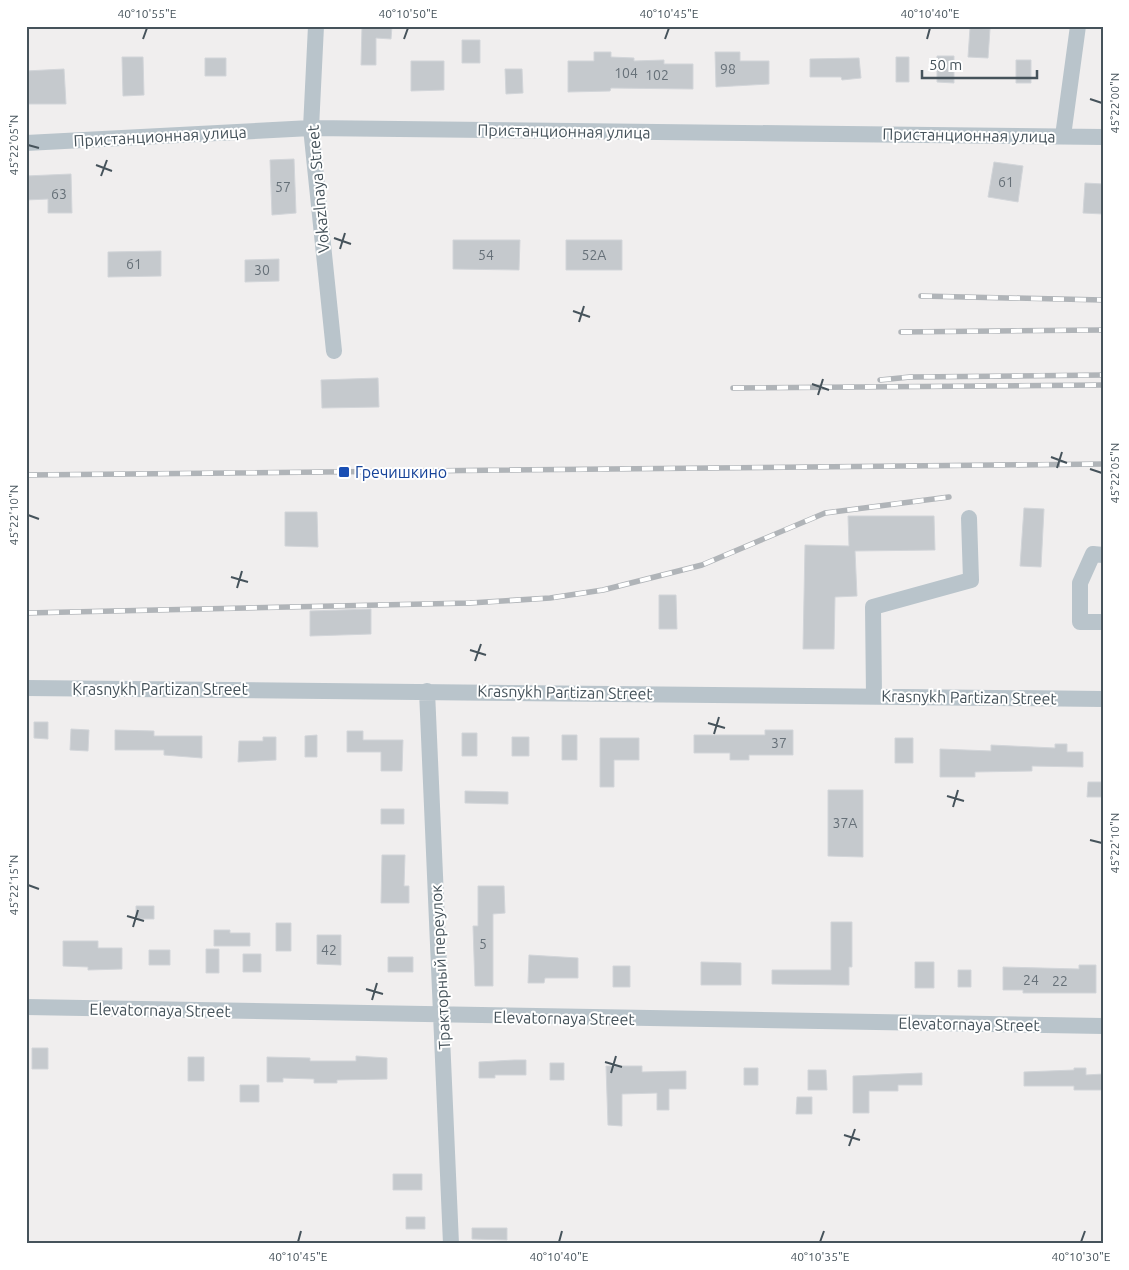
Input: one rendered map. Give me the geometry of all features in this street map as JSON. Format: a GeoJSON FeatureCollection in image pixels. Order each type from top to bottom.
{"type":"FeatureCollection","features":[{"type":"Feature","properties":{"kind":"street","name":"Vokazlnaya Street"},"geometry":{"type":"LineString","coordinates":[[316,26],[311,128],[334,351]]}},
{"type":"Feature","properties":{"kind":"street"},"geometry":{"type":"LineString","coordinates":[[1063,136],[1078,26]]}},
{"type":"Feature","properties":{"kind":"street","name":"Пристанционная улица"},"geometry":{"type":"LineString","coordinates":[[26,143],[311,128],[1103,137]]}},
{"type":"Feature","properties":{"kind":"street"},"geometry":{"type":"LineString","coordinates":[[874,696],[873,607],[972,580],[969,518]]}},
{"type":"Feature","properties":{"kind":"street"},"geometry":{"type":"LineString","coordinates":[[1103,555],[1093,554],[1080,583],[1080,622],[1103,622]]}},
{"type":"Feature","properties":{"kind":"street","name":"Krasnykh Partizan Street"},"geometry":{"type":"LineString","coordinates":[[26,688],[1103,699]]}},
{"type":"Feature","properties":{"kind":"street","name":"Тракторный переулок"},"geometry":{"type":"LineString","coordinates":[[427,691],[451,1244]]}},
{"type":"Feature","properties":{"kind":"street","name":"Elevatornaya Street"},"geometry":{"type":"LineString","coordinates":[[26,1007],[442,1016],[1103,1026]]}},
{"type":"Feature","properties":{"kind":"building"},"geometry":{"type":"Polygon","coordinates":[[[362,26],[392,26],[391,39],[376,38],[376,65],[361,65],[362,26]]]}},
{"type":"Feature","properties":{"kind":"building"},"geometry":{"type":"Polygon","coordinates":[[[970,28],[990,29],[988,58],[968,57],[970,28]]]}},
{"type":"Feature","properties":{"kind":"building"},"geometry":{"type":"Polygon","coordinates":[[[462,40],[480,40],[480,63],[462,63],[462,40]]]}},
{"type":"Feature","properties":{"kind":"building"},"geometry":{"type":"Polygon","coordinates":[[[594,52],[611,52],[611,57],[634,58],[634,61],[664,60],[664,64],[693,64],[693,89],[611,88],[610,91],[568,92],[568,61],[594,61],[594,52]]]}},
{"type":"Feature","properties":{"kind":"building"},"geometry":{"type":"Polygon","coordinates":[[[715,52],[740,52],[740,61],[769,61],[769,84],[716,87],[715,52]]]}},
{"type":"Feature","properties":{"kind":"building"},"geometry":{"type":"Polygon","coordinates":[[[937,56],[954,56],[954,83],[937,82],[937,56]]]}},
{"type":"Feature","properties":{"kind":"building"},"geometry":{"type":"Polygon","coordinates":[[[122,57],[143,57],[144,95],[123,96],[122,57]]]}},
{"type":"Feature","properties":{"kind":"building"},"geometry":{"type":"Polygon","coordinates":[[[896,57],[909,57],[909,82],[896,82],[896,57]]]}},
{"type":"Feature","properties":{"kind":"building"},"geometry":{"type":"Polygon","coordinates":[[[205,58],[226,58],[226,76],[205,76],[205,58]]]}},
{"type":"Feature","properties":{"kind":"building"},"geometry":{"type":"Polygon","coordinates":[[[859,58],[861,78],[842,80],[841,77],[810,77],[810,59],[859,58]]]}},
{"type":"Feature","properties":{"kind":"building"},"geometry":{"type":"Polygon","coordinates":[[[1016,60],[1031,60],[1031,83],[1016,83],[1016,60]]]}},
{"type":"Feature","properties":{"kind":"building"},"geometry":{"type":"Polygon","coordinates":[[[411,61],[444,61],[444,90],[411,91],[411,61]]]}},
{"type":"Feature","properties":{"kind":"building"},"geometry":{"type":"Polygon","coordinates":[[[64,69],[66,104],[26,104],[26,71],[64,69]]]}},
{"type":"Feature","properties":{"kind":"building"},"geometry":{"type":"Polygon","coordinates":[[[505,69],[522,69],[523,93],[506,94],[505,69]]]}},
{"type":"Feature","properties":{"kind":"building"},"geometry":{"type":"Polygon","coordinates":[[[294,159],[296,213],[272,215],[270,160],[294,159]]]}},
{"type":"Feature","properties":{"kind":"building"},"geometry":{"type":"Polygon","coordinates":[[[994,162],[1023,166],[1018,202],[988,197],[994,162]]]}},
{"type":"Feature","properties":{"kind":"building"},"geometry":{"type":"Polygon","coordinates":[[[71,174],[72,213],[48,213],[48,199],[26,200],[26,176],[71,174]]]}},
{"type":"Feature","properties":{"kind":"building"},"geometry":{"type":"Polygon","coordinates":[[[1085,183],[1103,184],[1103,214],[1083,213],[1085,183]]]}},
{"type":"Feature","properties":{"kind":"building"},"geometry":{"type":"Polygon","coordinates":[[[453,240],[520,240],[519,270],[453,269],[453,240]]]}},
{"type":"Feature","properties":{"kind":"building"},"geometry":{"type":"Polygon","coordinates":[[[566,240],[622,240],[622,270],[566,270],[566,240]]]}},
{"type":"Feature","properties":{"kind":"building"},"geometry":{"type":"Polygon","coordinates":[[[161,251],[161,276],[108,277],[108,252],[161,251]]]}},
{"type":"Feature","properties":{"kind":"building"},"geometry":{"type":"Polygon","coordinates":[[[279,259],[279,281],[245,282],[245,260],[279,259]]]}},
{"type":"Feature","properties":{"kind":"building"},"geometry":{"type":"Polygon","coordinates":[[[378,378],[379,407],[322,408],[321,380],[378,378]]]}},
{"type":"Feature","properties":{"kind":"building"},"geometry":{"type":"Polygon","coordinates":[[[1024,508],[1044,509],[1041,567],[1020,566],[1024,508]]]}},
{"type":"Feature","properties":{"kind":"building"},"geometry":{"type":"Polygon","coordinates":[[[285,512],[317,512],[318,547],[285,546],[285,512]]]}},
{"type":"Feature","properties":{"kind":"building"},"geometry":{"type":"Polygon","coordinates":[[[848,516],[934,516],[935,550],[855,551],[857,596],[835,597],[834,649],[803,649],[805,545],[849,546],[848,516]]]}},
{"type":"Feature","properties":{"kind":"building"},"geometry":{"type":"Polygon","coordinates":[[[659,595],[676,595],[677,629],[659,629],[659,595]]]}},
{"type":"Feature","properties":{"kind":"building"},"geometry":{"type":"Polygon","coordinates":[[[371,609],[371,634],[310,636],[310,611],[371,609]]]}},
{"type":"Feature","properties":{"kind":"building"},"geometry":{"type":"Polygon","coordinates":[[[34,722],[48,722],[48,739],[34,738],[34,722]]]}},
{"type":"Feature","properties":{"kind":"building"},"geometry":{"type":"Polygon","coordinates":[[[71,729],[89,730],[88,751],[70,750],[71,729]]]}},
{"type":"Feature","properties":{"kind":"building"},"geometry":{"type":"Polygon","coordinates":[[[115,730],[154,731],[154,736],[202,736],[202,758],[164,755],[164,750],[115,750],[115,730]]]}},
{"type":"Feature","properties":{"kind":"building"},"geometry":{"type":"Polygon","coordinates":[[[765,730],[793,730],[793,755],[749,755],[749,760],[730,760],[730,753],[694,753],[694,735],[765,735],[765,730]]]}},
{"type":"Feature","properties":{"kind":"building"},"geometry":{"type":"Polygon","coordinates":[[[347,731],[363,731],[363,740],[403,740],[402,771],[381,771],[381,752],[347,752],[347,731]]]}},
{"type":"Feature","properties":{"kind":"building"},"geometry":{"type":"Polygon","coordinates":[[[462,733],[477,733],[477,756],[462,756],[462,733]]]}},
{"type":"Feature","properties":{"kind":"building"},"geometry":{"type":"Polygon","coordinates":[[[317,735],[317,757],[305,757],[305,736],[317,735]]]}},
{"type":"Feature","properties":{"kind":"building"},"geometry":{"type":"Polygon","coordinates":[[[562,735],[577,735],[577,760],[562,760],[562,735]]]}},
{"type":"Feature","properties":{"kind":"building"},"geometry":{"type":"Polygon","coordinates":[[[263,737],[276,737],[276,760],[238,762],[239,741],[263,741],[263,737]]]}},
{"type":"Feature","properties":{"kind":"building"},"geometry":{"type":"Polygon","coordinates":[[[512,737],[529,737],[529,756],[512,756],[512,737]]]}},
{"type":"Feature","properties":{"kind":"building"},"geometry":{"type":"Polygon","coordinates":[[[600,738],[639,738],[639,760],[614,760],[614,787],[600,787],[600,738]]]}},
{"type":"Feature","properties":{"kind":"building"},"geometry":{"type":"Polygon","coordinates":[[[895,738],[913,738],[913,763],[895,763],[895,738]]]}},
{"type":"Feature","properties":{"kind":"building"},"geometry":{"type":"Polygon","coordinates":[[[1055,744],[1067,744],[1067,752],[1083,752],[1083,767],[1032,766],[1032,771],[975,772],[975,777],[940,777],[940,749],[991,751],[991,745],[1055,748],[1055,744]]]}},
{"type":"Feature","properties":{"kind":"building"},"geometry":{"type":"Polygon","coordinates":[[[1088,782],[1103,782],[1103,797],[1087,797],[1088,782]]]}},
{"type":"Feature","properties":{"kind":"building"},"geometry":{"type":"Polygon","coordinates":[[[828,790],[863,790],[863,857],[828,856],[828,790]]]}},
{"type":"Feature","properties":{"kind":"building"},"geometry":{"type":"Polygon","coordinates":[[[465,791],[508,792],[508,804],[465,803],[465,791]]]}},
{"type":"Feature","properties":{"kind":"building"},"geometry":{"type":"Polygon","coordinates":[[[381,809],[404,809],[404,824],[381,824],[381,809]]]}},
{"type":"Feature","properties":{"kind":"building"},"geometry":{"type":"Polygon","coordinates":[[[382,855],[405,855],[404,886],[409,886],[409,903],[381,903],[382,855]]]}},
{"type":"Feature","properties":{"kind":"building"},"geometry":{"type":"Polygon","coordinates":[[[478,886],[504,886],[505,913],[493,914],[493,986],[475,986],[473,926],[478,926],[478,886]]]}},
{"type":"Feature","properties":{"kind":"building"},"geometry":{"type":"Polygon","coordinates":[[[136,906],[154,906],[154,919],[136,919],[136,906]]]}},
{"type":"Feature","properties":{"kind":"building"},"geometry":{"type":"Polygon","coordinates":[[[831,922],[852,922],[852,967],[849,967],[849,985],[772,984],[772,970],[831,970],[831,922]]]}},
{"type":"Feature","properties":{"kind":"building"},"geometry":{"type":"Polygon","coordinates":[[[276,923],[291,923],[291,951],[276,951],[276,923]]]}},
{"type":"Feature","properties":{"kind":"building"},"geometry":{"type":"Polygon","coordinates":[[[214,930],[230,930],[230,933],[250,933],[250,946],[214,946],[214,930]]]}},
{"type":"Feature","properties":{"kind":"building"},"geometry":{"type":"Polygon","coordinates":[[[317,935],[341,935],[341,965],[317,964],[317,935]]]}},
{"type":"Feature","properties":{"kind":"building"},"geometry":{"type":"Polygon","coordinates":[[[63,941],[98,941],[98,948],[122,948],[122,969],[88,970],[88,967],[63,966],[63,941]]]}},
{"type":"Feature","properties":{"kind":"building"},"geometry":{"type":"Polygon","coordinates":[[[206,949],[219,949],[219,973],[206,973],[206,949]]]}},
{"type":"Feature","properties":{"kind":"building"},"geometry":{"type":"Polygon","coordinates":[[[149,950],[170,950],[170,965],[149,965],[149,950]]]}},
{"type":"Feature","properties":{"kind":"building"},"geometry":{"type":"Polygon","coordinates":[[[243,954],[261,954],[261,972],[243,972],[243,954]]]}},
{"type":"Feature","properties":{"kind":"building"},"geometry":{"type":"Polygon","coordinates":[[[529,955],[578,958],[578,978],[545,978],[544,983],[528,983],[529,955]]]}},
{"type":"Feature","properties":{"kind":"building"},"geometry":{"type":"Polygon","coordinates":[[[388,957],[413,957],[413,972],[388,972],[388,957]]]}},
{"type":"Feature","properties":{"kind":"building"},"geometry":{"type":"Polygon","coordinates":[[[701,962],[741,963],[741,985],[701,985],[701,962]]]}},
{"type":"Feature","properties":{"kind":"building"},"geometry":{"type":"Polygon","coordinates":[[[915,962],[934,962],[934,988],[915,988],[915,962]]]}},
{"type":"Feature","properties":{"kind":"building"},"geometry":{"type":"Polygon","coordinates":[[[1079,965],[1096,965],[1096,993],[1023,993],[1023,990],[1003,990],[1003,967],[1079,969],[1079,965]]]}},
{"type":"Feature","properties":{"kind":"building"},"geometry":{"type":"Polygon","coordinates":[[[613,966],[630,966],[630,987],[613,987],[613,966]]]}},
{"type":"Feature","properties":{"kind":"building"},"geometry":{"type":"Polygon","coordinates":[[[958,970],[971,970],[971,987],[958,987],[958,970]]]}},
{"type":"Feature","properties":{"kind":"building"},"geometry":{"type":"Polygon","coordinates":[[[32,1048],[48,1048],[48,1069],[32,1069],[32,1048]]]}},
{"type":"Feature","properties":{"kind":"building"},"geometry":{"type":"Polygon","coordinates":[[[356,1056],[387,1058],[387,1079],[337,1080],[337,1083],[314,1083],[314,1079],[283,1078],[283,1082],[267,1082],[267,1057],[310,1058],[310,1061],[356,1061],[356,1056]]]}},
{"type":"Feature","properties":{"kind":"building"},"geometry":{"type":"Polygon","coordinates":[[[188,1057],[204,1057],[204,1081],[188,1081],[188,1057]]]}},
{"type":"Feature","properties":{"kind":"building"},"geometry":{"type":"Polygon","coordinates":[[[526,1060],[526,1075],[495,1075],[495,1078],[479,1078],[479,1062],[526,1060]]]}},
{"type":"Feature","properties":{"kind":"building"},"geometry":{"type":"Polygon","coordinates":[[[550,1063],[564,1063],[564,1080],[550,1080],[550,1063]]]}},
{"type":"Feature","properties":{"kind":"building"},"geometry":{"type":"Polygon","coordinates":[[[606,1066],[642,1066],[642,1072],[686,1071],[686,1089],[669,1089],[669,1110],[657,1110],[657,1093],[622,1094],[622,1126],[608,1125],[606,1066]]]}},
{"type":"Feature","properties":{"kind":"building"},"geometry":{"type":"Polygon","coordinates":[[[744,1068],[758,1068],[758,1085],[744,1085],[744,1068]]]}},
{"type":"Feature","properties":{"kind":"building"},"geometry":{"type":"Polygon","coordinates":[[[1074,1068],[1086,1068],[1086,1075],[1103,1074],[1103,1090],[1074,1090],[1074,1086],[1024,1086],[1024,1072],[1074,1070],[1074,1068]]]}},
{"type":"Feature","properties":{"kind":"building"},"geometry":{"type":"Polygon","coordinates":[[[808,1070],[826,1070],[827,1090],[808,1090],[808,1070]]]}},
{"type":"Feature","properties":{"kind":"building"},"geometry":{"type":"Polygon","coordinates":[[[922,1073],[922,1085],[898,1085],[898,1091],[869,1091],[869,1113],[853,1113],[853,1076],[922,1073]]]}},
{"type":"Feature","properties":{"kind":"building"},"geometry":{"type":"Polygon","coordinates":[[[240,1085],[259,1085],[259,1102],[240,1102],[240,1085]]]}},
{"type":"Feature","properties":{"kind":"building"},"geometry":{"type":"Polygon","coordinates":[[[797,1097],[812,1097],[812,1114],[796,1114],[797,1097]]]}},
{"type":"Feature","properties":{"kind":"building"},"geometry":{"type":"Polygon","coordinates":[[[393,1174],[422,1174],[422,1190],[393,1190],[393,1174]]]}},
{"type":"Feature","properties":{"kind":"building"},"geometry":{"type":"Polygon","coordinates":[[[406,1217],[425,1217],[425,1229],[406,1229],[406,1217]]]}},
{"type":"Feature","properties":{"kind":"building"},"geometry":{"type":"Polygon","coordinates":[[[472,1228],[507,1228],[507,1240],[472,1239],[472,1228]]]}},
{"type":"Feature","properties":{"kind":"railway"},"geometry":{"type":"LineString","coordinates":[[921,296],[1103,300]]}},
{"type":"Feature","properties":{"kind":"railway"},"geometry":{"type":"LineString","coordinates":[[901,332],[1103,330]]}},
{"type":"Feature","properties":{"kind":"railway"},"geometry":{"type":"LineString","coordinates":[[880,380],[910,377],[1103,375]]}},
{"type":"Feature","properties":{"kind":"railway"},"geometry":{"type":"LineString","coordinates":[[733,388],[1103,385]]}},
{"type":"Feature","properties":{"kind":"railway"},"geometry":{"type":"LineString","coordinates":[[26,475],[1103,464]]}},
{"type":"Feature","properties":{"kind":"railway"},"geometry":{"type":"LineString","coordinates":[[26,613],[470,603],[550,598],[603,590],[702,565],[825,513],[949,497]]}},
{"type":"Feature","properties":{"kind":"place","name":"Гречишкино"},"geometry":{"type":"Point","coordinates":[344,472]}}]}
